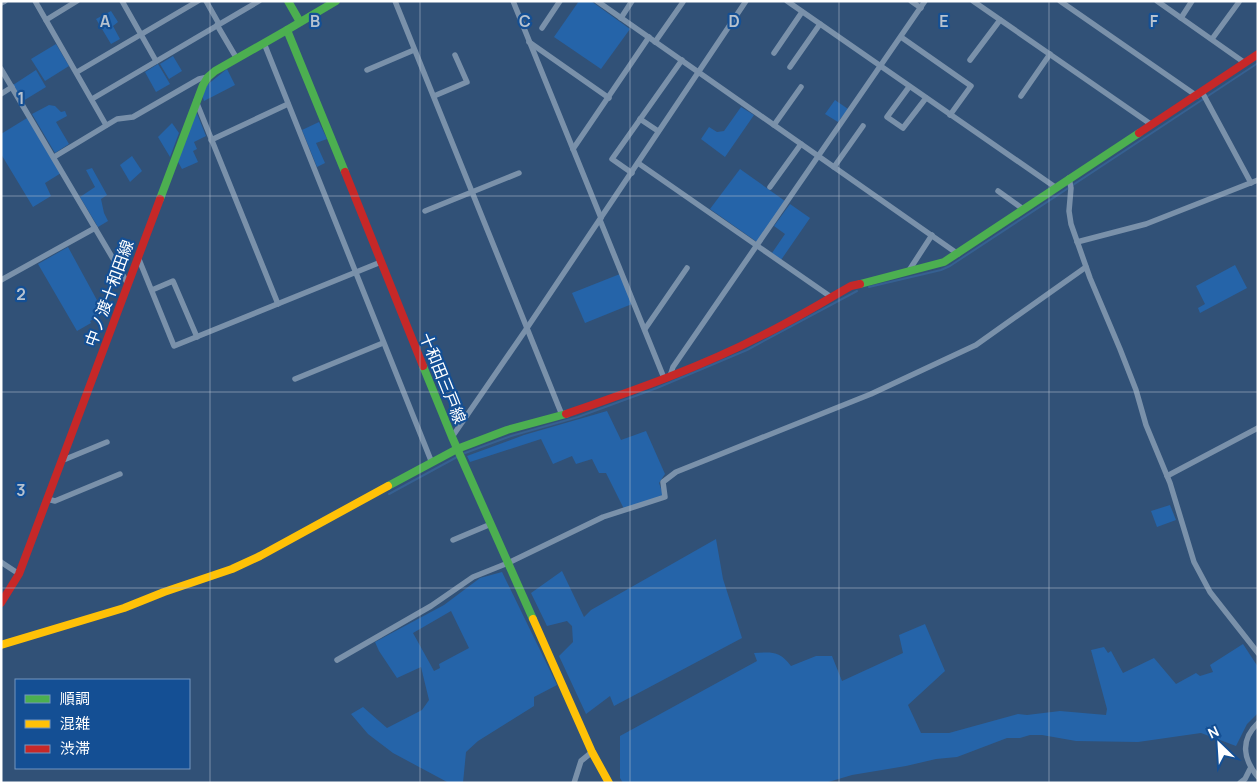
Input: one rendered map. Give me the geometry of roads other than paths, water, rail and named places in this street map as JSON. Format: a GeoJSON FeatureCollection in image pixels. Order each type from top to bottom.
{"type":"FeatureCollection","features":[{"type":"Feature","properties":{"kind":"main road"},"geometry":{"type":"LineString","coordinates":[[288,1],[300,22]]}},
{"type":"Feature","properties":{"kind":"main road"},"geometry":{"type":"LineString","coordinates":[[208,77],[336,1]]}},
{"type":"Feature","properties":{"kind":"main road","name":"十和田三戸線"},"geometry":{"type":"LineString","coordinates":[[287,30],[452,438],[592,752],[609,783]]}},
{"type":"Feature","properties":{"kind":"main road"},"geometry":{"type":"LineString","coordinates":[[1,645],[124,608],[232,569],[260,556],[457,449],[507,430],[562,415],[668,377],[738,348],[860,283],[938,265],[958,254],[1055,187],[1070,183],[1152,125],[1203,96],[1258,54]]}},
{"type":"Feature","properties":{"kind":"main road","name":"中ノ渡十和田線"},"geometry":{"type":"LineString","coordinates":[[1,603],[19,574],[196,101],[208,77]]}},
{"type":"Feature","properties":{"kind":"street"},"geometry":{"type":"LineString","coordinates":[[1,3],[5,1]]}},
{"type":"Feature","properties":{"kind":"street"},"geometry":{"type":"LineString","coordinates":[[35,1],[106,125]]}},
{"type":"Feature","properties":{"kind":"street"},"geometry":{"type":"LineString","coordinates":[[46,20],[77,1]]}},
{"type":"Feature","properties":{"kind":"street"},"geometry":{"type":"LineString","coordinates":[[122,1],[156,61]]}},
{"type":"Feature","properties":{"kind":"street"},"geometry":{"type":"LineString","coordinates":[[77,72],[198,1]]}},
{"type":"Feature","properties":{"kind":"street"},"geometry":{"type":"LineString","coordinates":[[206,1],[237,59]]}},
{"type":"Feature","properties":{"kind":"street"},"geometry":{"type":"LineString","coordinates":[[92,98],[259,1]]}},
{"type":"Feature","properties":{"kind":"street"},"geometry":{"type":"LineString","coordinates":[[395,1],[562,415]]}},
{"type":"Feature","properties":{"kind":"street"},"geometry":{"type":"LineString","coordinates":[[513,1],[644,329],[668,377]]}},
{"type":"Feature","properties":{"kind":"street"},"geometry":{"type":"LineString","coordinates":[[542,28],[560,1]]}},
{"type":"Feature","properties":{"kind":"street"},"geometry":{"type":"LineString","coordinates":[[597,1],[958,254]]}},
{"type":"Feature","properties":{"kind":"street"},"geometry":{"type":"LineString","coordinates":[[621,18],[632,1]]}},
{"type":"Feature","properties":{"kind":"street"},"geometry":{"type":"LineString","coordinates":[[452,438],[746,1]]}},
{"type":"Feature","properties":{"kind":"street"},"geometry":{"type":"LineString","coordinates":[[787,1],[1055,187]]}},
{"type":"Feature","properties":{"kind":"street"},"geometry":{"type":"LineString","coordinates":[[911,1],[921,8]]}},
{"type":"Feature","properties":{"kind":"street"},"geometry":{"type":"LineString","coordinates":[[668,377],[673,367],[925,1]]}},
{"type":"Feature","properties":{"kind":"street"},"geometry":{"type":"LineString","coordinates":[[973,1],[1152,125]]}},
{"type":"Feature","properties":{"kind":"street"},"geometry":{"type":"LineString","coordinates":[[1060,1],[1203,96],[1251,183]]}},
{"type":"Feature","properties":{"kind":"street"},"geometry":{"type":"LineString","coordinates":[[1157,1],[1245,63]]}},
{"type":"Feature","properties":{"kind":"street"},"geometry":{"type":"LineString","coordinates":[[1181,18],[1192,1]]}},
{"type":"Feature","properties":{"kind":"street"},"geometry":{"type":"LineString","coordinates":[[656,42],[683,2]]}},
{"type":"Feature","properties":{"kind":"street"},"geometry":{"type":"LineString","coordinates":[[1212,39],[1239,2]]}},
{"type":"Feature","properties":{"kind":"street"},"geometry":{"type":"LineString","coordinates":[[774,53],[802,12]]}},
{"type":"Feature","properties":{"kind":"street"},"geometry":{"type":"LineString","coordinates":[[970,60],[1000,20]]}},
{"type":"Feature","properties":{"kind":"street"},"geometry":{"type":"LineString","coordinates":[[790,67],[820,24]]}},
{"type":"Feature","properties":{"kind":"street"},"geometry":{"type":"LineString","coordinates":[[901,37],[971,86],[950,115]]}},
{"type":"Feature","properties":{"kind":"street"},"geometry":{"type":"LineString","coordinates":[[573,149],[650,38]]}},
{"type":"Feature","properties":{"kind":"street"},"geometry":{"type":"LineString","coordinates":[[529,42],[609,98]]}},
{"type":"Feature","properties":{"kind":"street"},"geometry":{"type":"LineString","coordinates":[[264,43],[432,463]]}},
{"type":"Feature","properties":{"kind":"street"},"geometry":{"type":"LineString","coordinates":[[367,70],[414,50]]}},
{"type":"Feature","properties":{"kind":"street"},"geometry":{"type":"LineString","coordinates":[[434,96],[467,82],[456,54]]}},
{"type":"Feature","properties":{"kind":"street"},"geometry":{"type":"LineString","coordinates":[[1021,96],[1050,54]]}},
{"type":"Feature","properties":{"kind":"street"},"geometry":{"type":"LineString","coordinates":[[632,173],[612,159],[682,60]]}},
{"type":"Feature","properties":{"kind":"street"},"geometry":{"type":"LineString","coordinates":[[1,69],[128,284]]}},
{"type":"Feature","properties":{"kind":"street"},"geometry":{"type":"LineString","coordinates":[[54,157],[117,119],[133,117],[200,79],[208,77]]}},
{"type":"Feature","properties":{"kind":"street"},"geometry":{"type":"LineString","coordinates":[[909,86],[887,117],[903,128],[926,98]]}},
{"type":"Feature","properties":{"kind":"street"},"geometry":{"type":"LineString","coordinates":[[774,125],[801,87]]}},
{"type":"Feature","properties":{"kind":"street"},"geometry":{"type":"LineString","coordinates":[[1,94],[12,88]]}},
{"type":"Feature","properties":{"kind":"street"},"geometry":{"type":"LineString","coordinates":[[196,101],[278,304]]}},
{"type":"Feature","properties":{"kind":"street"},"geometry":{"type":"LineString","coordinates":[[211,140],[288,104]]}},
{"type":"Feature","properties":{"kind":"street"},"geometry":{"type":"LineString","coordinates":[[640,119],[658,131]]}},
{"type":"Feature","properties":{"kind":"street"},"geometry":{"type":"LineString","coordinates":[[834,167],[863,126]]}},
{"type":"Feature","properties":{"kind":"street"},"geometry":{"type":"LineString","coordinates":[[770,187],[800,144]]}},
{"type":"Feature","properties":{"kind":"street"},"geometry":{"type":"LineString","coordinates":[[638,163],[831,297]]}},
{"type":"Feature","properties":{"kind":"street"},"geometry":{"type":"LineString","coordinates":[[425,211],[519,173]]}},
{"type":"Feature","properties":{"kind":"street"},"geometry":{"type":"LineString","coordinates":[[1077,242],[1146,224],[1258,180]]}},
{"type":"Feature","properties":{"kind":"street"},"geometry":{"type":"LineString","coordinates":[[1070,183],[1069,211],[1071,224],[1086,267],[1136,390],[1146,425],[1167,476],[1198,573],[1210,592],[1258,653]]}},
{"type":"Feature","properties":{"kind":"street"},"geometry":{"type":"LineString","coordinates":[[998,191],[1023,209]]}},
{"type":"Feature","properties":{"kind":"street"},"geometry":{"type":"LineString","coordinates":[[1,272],[3,279],[95,228]]}},
{"type":"Feature","properties":{"kind":"street"},"geometry":{"type":"LineString","coordinates":[[908,272],[932,235]]}},
{"type":"Feature","properties":{"kind":"street"},"geometry":{"type":"LineString","coordinates":[[138,256],[174,346],[382,262]]}},
{"type":"Feature","properties":{"kind":"street"},"geometry":{"type":"LineString","coordinates":[[337,660],[431,606],[473,577],[508,563],[603,517],[665,497],[663,482],[676,472],[870,394],[976,345],[1086,267]]}},
{"type":"Feature","properties":{"kind":"street"},"geometry":{"type":"LineString","coordinates":[[644,329],[687,268]]}},
{"type":"Feature","properties":{"kind":"street"},"geometry":{"type":"LineString","coordinates":[[152,290],[173,281],[197,337]]}},
{"type":"Feature","properties":{"kind":"street"},"geometry":{"type":"LineString","coordinates":[[295,380],[383,343]]}},
{"type":"Feature","properties":{"kind":"street"},"geometry":{"type":"LineString","coordinates":[[1167,476],[1258,428]]}},
{"type":"Feature","properties":{"kind":"street"},"geometry":{"type":"LineString","coordinates":[[61,461],[107,442]]}},
{"type":"Feature","properties":{"kind":"street"},"geometry":{"type":"LineString","coordinates":[[47,498],[56,501],[120,474]]}},
{"type":"Feature","properties":{"kind":"street"},"geometry":{"type":"LineString","coordinates":[[453,540],[491,524]]}},
{"type":"Feature","properties":{"kind":"street"},"geometry":{"type":"LineString","coordinates":[[1,562],[19,574]]}},
{"type":"Feature","properties":{"kind":"street"},"geometry":{"type":"LineString","coordinates":[[1258,723],[1250,730],[1246,748],[1246,758],[1250,769],[1258,777]]}},
{"type":"Feature","properties":{"kind":"street"},"geometry":{"type":"LineString","coordinates":[[574,783],[581,761],[592,752]]}},
{"type":"Feature","properties":{"kind":"street"},"geometry":{"type":"LineString","coordinates":[[1240,783],[1245,779],[1250,769]]}},
{"type":"Feature","properties":{"kind":"waterway"},"geometry":{"type":"LineString","coordinates":[[869,287],[941,270],[950,266],[1258,63]]}},
{"type":"Feature","properties":{"kind":"waterway"},"geometry":{"type":"LineString","coordinates":[[465,453],[511,436],[578,417],[657,388],[747,350],[857,291]]}},
{"type":"Feature","properties":{"kind":"waterway"},"geometry":{"type":"LineString","coordinates":[[389,494],[457,457]]}}]}
